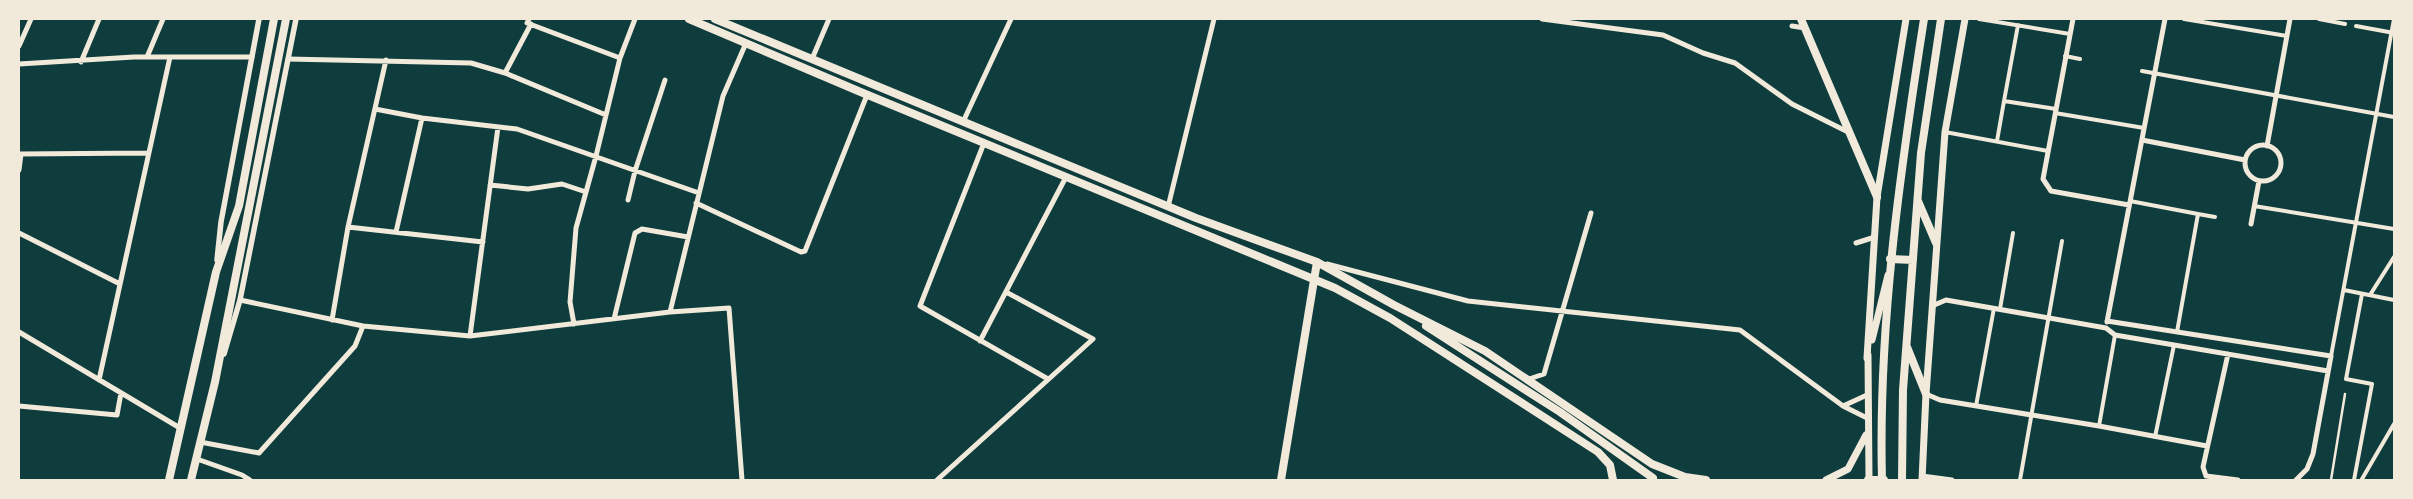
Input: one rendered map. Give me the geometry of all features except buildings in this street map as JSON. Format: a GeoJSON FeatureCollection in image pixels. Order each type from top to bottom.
{"type":"FeatureCollection","features":[{"type":"Feature","properties":{"kind":"main road"},"geometry":{"type":"LineString","coordinates":[[169,480],[216,272],[239,206],[274,19]]}},
{"type":"Feature","properties":{"kind":"main road"},"geometry":{"type":"LineString","coordinates":[[191,480],[215,382],[286,19]]}},
{"type":"Feature","properties":{"kind":"main road"},"geometry":{"type":"LineString","coordinates":[[689,19],[867,95],[1335,288],[1390,318],[1598,452],[1610,465],[1613,480]]}},
{"type":"Feature","properties":{"kind":"main road"},"geometry":{"type":"LineString","coordinates":[[715,19],[1168,207],[1317,262],[1394,305],[1485,351],[1652,464],[1684,477],[1706,480]]}},
{"type":"Feature","properties":{"kind":"main road"},"geometry":{"type":"LineString","coordinates":[[1801,19],[1877,197]]}},
{"type":"Feature","properties":{"kind":"main road"},"geometry":{"type":"LineString","coordinates":[[1906,19],[1877,197],[1867,358],[1869,480],[1882,480],[1881,414],[1889,270],[1903,151],[1924,19]]}},
{"type":"Feature","properties":{"kind":"main road"},"geometry":{"type":"LineString","coordinates":[[1902,480],[1903,390],[1921,153],[1942,19]]}},
{"type":"Feature","properties":{"kind":"main road"},"geometry":{"type":"LineString","coordinates":[[1922,478],[1936,243],[1945,132],[1964,19]]}},
{"type":"Feature","properties":{"kind":"main road"},"geometry":{"type":"LineString","coordinates":[[1917,200],[1936,243]]}},
{"type":"Feature","properties":{"kind":"main road"},"geometry":{"type":"LineString","coordinates":[[1890,260],[1913,260]]}},
{"type":"Feature","properties":{"kind":"main road"},"geometry":{"type":"LineString","coordinates":[[1281,480],[1317,262]]}},
{"type":"Feature","properties":{"kind":"main road"},"geometry":{"type":"LineString","coordinates":[[1867,358],[1889,270]]}},
{"type":"Feature","properties":{"kind":"main road"},"geometry":{"type":"LineString","coordinates":[[1394,305],[1560,412],[1653,478]]}},
{"type":"Feature","properties":{"kind":"main road"},"geometry":{"type":"LineString","coordinates":[[1906,345],[1926,394]]}},
{"type":"Feature","properties":{"kind":"main road"},"geometry":{"type":"LineString","coordinates":[[1826,480],[1848,469],[1868,433]]}},
{"type":"Feature","properties":{"kind":"street"},"geometry":{"type":"LineString","coordinates":[[19,46],[31,19]]}},
{"type":"Feature","properties":{"kind":"street"},"geometry":{"type":"LineString","coordinates":[[81,62],[99,19]]}},
{"type":"Feature","properties":{"kind":"street"},"geometry":{"type":"LineString","coordinates":[[147,57],[163,19]]}},
{"type":"Feature","properties":{"kind":"street"},"geometry":{"type":"LineString","coordinates":[[216,272],[221,222],[259,19]]}},
{"type":"Feature","properties":{"kind":"street"},"geometry":{"type":"LineString","coordinates":[[215,382],[240,300],[296,19]]}},
{"type":"Feature","properties":{"kind":"street"},"geometry":{"type":"LineString","coordinates":[[574,324],[570,302],[576,228],[620,58],[635,19]]}},
{"type":"Feature","properties":{"kind":"street"},"geometry":{"type":"LineString","coordinates":[[812,59],[829,19]]}},
{"type":"Feature","properties":{"kind":"street"},"geometry":{"type":"LineString","coordinates":[[963,122],[1011,19]]}},
{"type":"Feature","properties":{"kind":"street"},"geometry":{"type":"LineString","coordinates":[[1168,207],[1214,19]]}},
{"type":"Feature","properties":{"kind":"street"},"geometry":{"type":"LineString","coordinates":[[1542,19],[1663,35],[1703,53],[1735,63],[1792,104],[1851,133]]}},
{"type":"Feature","properties":{"kind":"street"},"geometry":{"type":"LineString","coordinates":[[1979,19],[2070,34]]}},
{"type":"Feature","properties":{"kind":"street"},"geometry":{"type":"LineString","coordinates":[[2073,19],[2044,180],[2051,191],[2215,218]]}},
{"type":"Feature","properties":{"kind":"street"},"geometry":{"type":"LineString","coordinates":[[2106,328],[2165,19]]}},
{"type":"Feature","properties":{"kind":"street"},"geometry":{"type":"LineString","coordinates":[[2184,19],[2287,36]]}},
{"type":"Feature","properties":{"kind":"street"},"geometry":{"type":"LineString","coordinates":[[2267,146],[2290,19]]}},
{"type":"Feature","properties":{"kind":"street"},"geometry":{"type":"LineString","coordinates":[[2319,19],[2344,24]]}},
{"type":"Feature","properties":{"kind":"street"},"geometry":{"type":"LineString","coordinates":[[2296,480],[2307,468],[2313,454],[2394,19]]}},
{"type":"Feature","properties":{"kind":"street"},"geometry":{"type":"LineString","coordinates":[[505,73],[530,22],[620,58]]}},
{"type":"Feature","properties":{"kind":"street"},"geometry":{"type":"LineString","coordinates":[[1792,26],[1805,28]]}},
{"type":"Feature","properties":{"kind":"street"},"geometry":{"type":"LineString","coordinates":[[1997,141],[2018,26]]}},
{"type":"Feature","properties":{"kind":"street"},"geometry":{"type":"LineString","coordinates":[[2356,26],[2393,32]]}},
{"type":"Feature","properties":{"kind":"street"},"geometry":{"type":"LineString","coordinates":[[670,312],[723,96],[746,43]]}},
{"type":"Feature","properties":{"kind":"street"},"geometry":{"type":"LineString","coordinates":[[2065,56],[2080,59]]}},
{"type":"Feature","properties":{"kind":"street"},"geometry":{"type":"LineString","coordinates":[[19,64],[147,57],[252,57]]}},
{"type":"Feature","properties":{"kind":"street"},"geometry":{"type":"LineString","coordinates":[[99,380],[170,57]]}},
{"type":"Feature","properties":{"kind":"street"},"geometry":{"type":"LineString","coordinates":[[288,59],[471,63],[505,73],[606,115]]}},
{"type":"Feature","properties":{"kind":"street"},"geometry":{"type":"LineString","coordinates":[[332,320],[348,226],[386,60]]}},
{"type":"Feature","properties":{"kind":"street"},"geometry":{"type":"LineString","coordinates":[[2142,71],[2394,117]]}},
{"type":"Feature","properties":{"kind":"street"},"geometry":{"type":"LineString","coordinates":[[628,200],[635,172],[665,80]]}},
{"type":"Feature","properties":{"kind":"street"},"geometry":{"type":"LineString","coordinates":[[696,203],[801,252],[805,250],[867,95]]}},
{"type":"Feature","properties":{"kind":"street"},"geometry":{"type":"LineString","coordinates":[[2004,101],[2144,128]]}},
{"type":"Feature","properties":{"kind":"street"},"geometry":{"type":"LineString","coordinates":[[375,108],[422,118],[517,129],[699,193]]}},
{"type":"Feature","properties":{"kind":"street"},"geometry":{"type":"LineString","coordinates":[[396,232],[422,118]]}},
{"type":"Feature","properties":{"kind":"street"},"geometry":{"type":"LineString","coordinates":[[470,336],[498,127]]}},
{"type":"Feature","properties":{"kind":"street"},"geometry":{"type":"LineString","coordinates":[[1945,132],[2048,151]]}},
{"type":"Feature","properties":{"kind":"street"},"geometry":{"type":"LineString","coordinates":[[2142,140],[2245,160]]}},
{"type":"Feature","properties":{"kind":"street"},"geometry":{"type":"LineString","coordinates":[[984,143],[920,306],[1048,379]]}},
{"type":"Feature","properties":{"kind":"street"},"geometry":{"type":"LineString","coordinates":[[2267,146],[2277,152],[2280,166],[2272,178],[2258,181],[2248,174],[2245,160],[2252,148],[2267,146]]}},
{"type":"Feature","properties":{"kind":"street"},"geometry":{"type":"LineString","coordinates":[[19,170],[20,154],[149,153]]}},
{"type":"Feature","properties":{"kind":"street"},"geometry":{"type":"LineString","coordinates":[[980,341],[1066,177]]}},
{"type":"Feature","properties":{"kind":"street"},"geometry":{"type":"LineString","coordinates":[[2250,224],[2258,181]]}},
{"type":"Feature","properties":{"kind":"street"},"geometry":{"type":"LineString","coordinates":[[490,185],[528,189],[562,184],[586,192]]}},
{"type":"Feature","properties":{"kind":"street"},"geometry":{"type":"LineString","coordinates":[[2254,206],[2394,230]]}},
{"type":"Feature","properties":{"kind":"street"},"geometry":{"type":"LineString","coordinates":[[1529,379],[1544,374],[1591,213]]}},
{"type":"Feature","properties":{"kind":"street"},"geometry":{"type":"LineString","coordinates":[[2177,332],[2198,214]]}},
{"type":"Feature","properties":{"kind":"street"},"geometry":{"type":"LineString","coordinates":[[348,226],[483,242]]}},
{"type":"Feature","properties":{"kind":"street"},"geometry":{"type":"LineString","coordinates":[[614,319],[635,233],[642,229],[688,237]]}},
{"type":"Feature","properties":{"kind":"street"},"geometry":{"type":"LineString","coordinates":[[19,233],[120,284]]}},
{"type":"Feature","properties":{"kind":"street"},"geometry":{"type":"LineString","coordinates":[[1976,406],[2013,233]]}},
{"type":"Feature","properties":{"kind":"street"},"geometry":{"type":"LineString","coordinates":[[1856,243],[1874,237]]}},
{"type":"Feature","properties":{"kind":"street"},"geometry":{"type":"LineString","coordinates":[[2020,480],[2050,318],[2062,241]]}},
{"type":"Feature","properties":{"kind":"street"},"geometry":{"type":"LineString","coordinates":[[2370,295],[2394,257]]}},
{"type":"Feature","properties":{"kind":"street"},"geometry":{"type":"LineString","coordinates":[[1317,262],[1468,301],[1740,330],[1843,406],[1867,418]]}},
{"type":"Feature","properties":{"kind":"street"},"geometry":{"type":"LineString","coordinates":[[2344,290],[2394,300]]}},
{"type":"Feature","properties":{"kind":"street"},"geometry":{"type":"LineString","coordinates":[[937,480],[1093,339],[1006,292]]}},
{"type":"Feature","properties":{"kind":"street"},"geometry":{"type":"LineString","coordinates":[[2362,294],[2346,379],[2372,384],[2354,479],[2367,480]]}},
{"type":"Feature","properties":{"kind":"street"},"geometry":{"type":"LineString","coordinates":[[240,300],[363,326],[470,336],[670,312],[729,308],[742,480]]}},
{"type":"Feature","properties":{"kind":"street"},"geometry":{"type":"LineString","coordinates":[[1932,306],[1946,300],[2106,328],[2115,335],[2328,371]]}},
{"type":"Feature","properties":{"kind":"street"},"geometry":{"type":"LineString","coordinates":[[2107,321],[2331,356]]}},
{"type":"Feature","properties":{"kind":"street"},"geometry":{"type":"LineString","coordinates":[[200,442],[259,453],[355,346],[363,326]]}},
{"type":"Feature","properties":{"kind":"street"},"geometry":{"type":"LineString","coordinates":[[19,332],[180,428]]}},
{"type":"Feature","properties":{"kind":"street"},"geometry":{"type":"LineString","coordinates":[[2099,426],[2115,335]]}},
{"type":"Feature","properties":{"kind":"street"},"geometry":{"type":"LineString","coordinates":[[2155,437],[2174,345]]}},
{"type":"Feature","properties":{"kind":"street"},"geometry":{"type":"LineString","coordinates":[[2228,354],[2203,467],[2206,476],[2238,480]]}},
{"type":"Feature","properties":{"kind":"street"},"geometry":{"type":"LineString","coordinates":[[19,406],[117,415],[121,393]]}},
{"type":"Feature","properties":{"kind":"street"},"geometry":{"type":"LineString","coordinates":[[1926,394],[1940,400],[2207,446]]}},
{"type":"Feature","properties":{"kind":"street"},"geometry":{"type":"LineString","coordinates":[[1843,406],[1867,395]]}},
{"type":"Feature","properties":{"kind":"street"},"geometry":{"type":"LineString","coordinates":[[2362,479],[2394,424]]}},
{"type":"Feature","properties":{"kind":"street"},"geometry":{"type":"LineString","coordinates":[[197,459],[242,475],[250,480]]}},
{"type":"Feature","properties":{"kind":"street"},"geometry":{"type":"LineString","coordinates":[[1922,478],[1952,480]]}},
{"type":"Feature","properties":{"kind":"lane"},"geometry":{"type":"LineString","coordinates":[[2331,480],[2345,394]]}}]}
